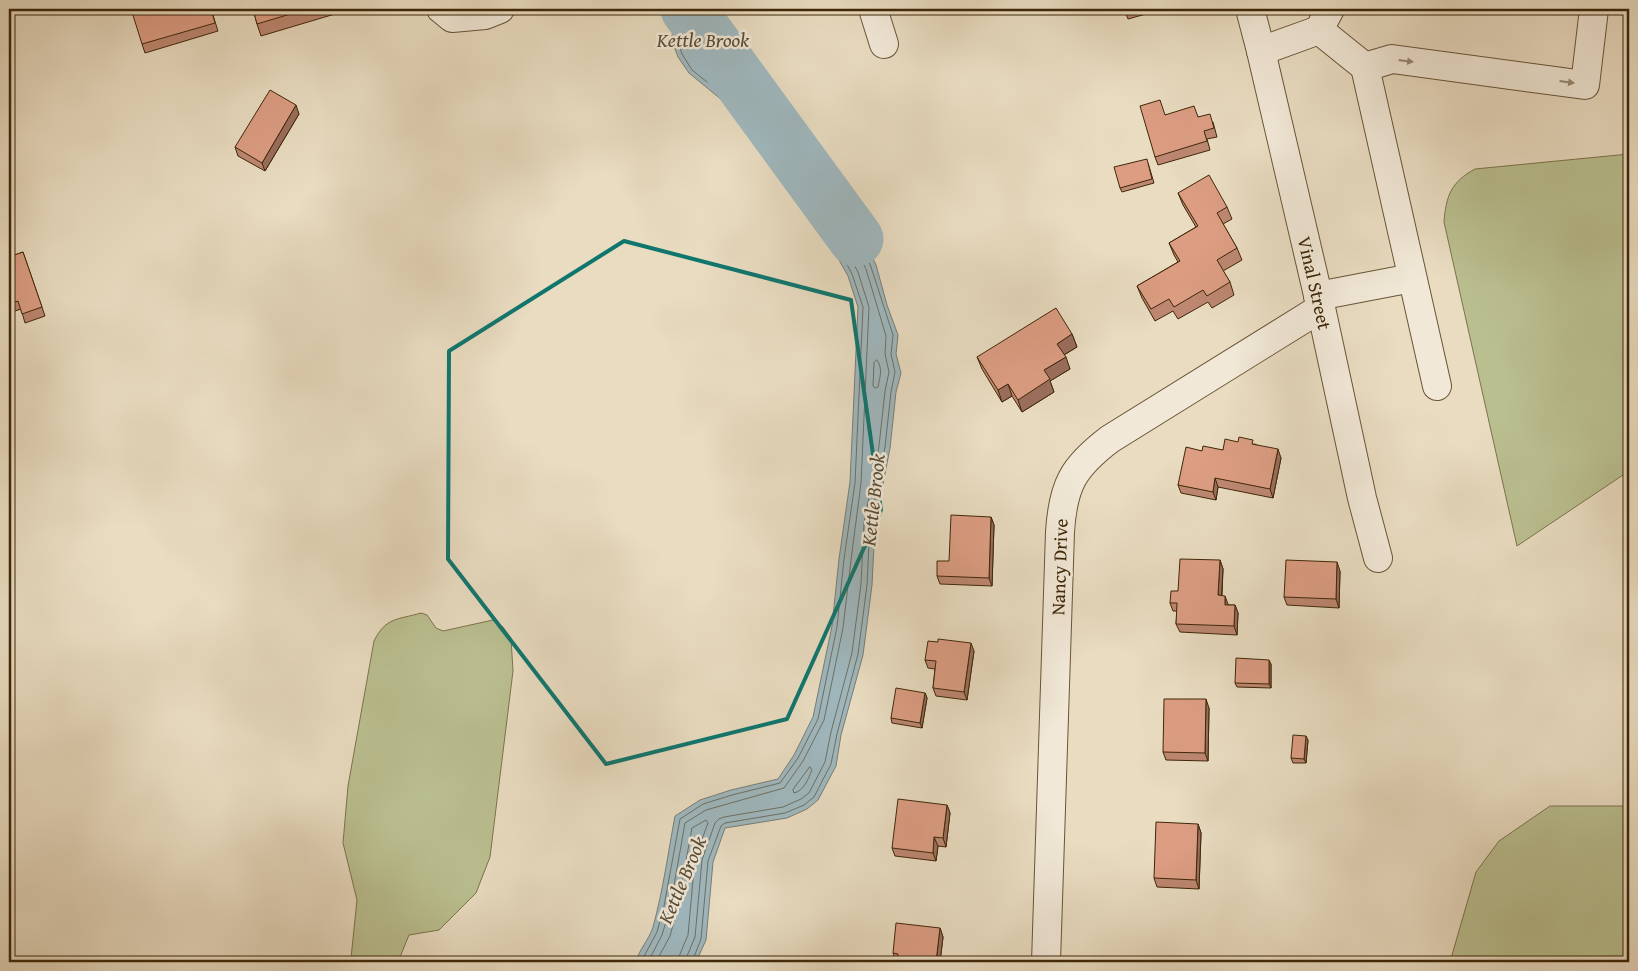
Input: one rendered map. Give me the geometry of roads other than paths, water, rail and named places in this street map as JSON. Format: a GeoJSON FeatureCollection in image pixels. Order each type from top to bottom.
{"type":"FeatureCollection","features":[{"type":"Feature","properties":{"kind":"street"},"geometry":{"type":"LineString","coordinates":[[442,9],[452,18],[485,15],[500,9]]}},
{"type":"Feature","properties":{"kind":"street"},"geometry":{"type":"LineString","coordinates":[[873,9],[884,44]]}},
{"type":"Feature","properties":{"kind":"street","name":"Vinal Street"},"geometry":{"type":"LineString","coordinates":[[1250,9],[1320,302],[1362,498],[1378,558]]}},
{"type":"Feature","properties":{"kind":"street"},"geometry":{"type":"LineString","coordinates":[[1365,67],[1392,59],[1585,85],[1594,9]]}},
{"type":"Feature","properties":{"kind":"street"},"geometry":{"type":"LineString","coordinates":[[1261,51],[1324,19],[1365,67],[1437,386]]}},
{"type":"Feature","properties":{"kind":"street"},"geometry":{"type":"LineString","coordinates":[[1320,302],[1412,278]]}},
{"type":"Feature","properties":{"kind":"street","name":"Nancy Drive"},"geometry":{"type":"LineString","coordinates":[[1046,962],[1060,532],[1066,488],[1078,468],[1092,452],[1320,302]]}},
{"type":"Feature","properties":{"kind":"water","name":"Kettle Brook"},"geometry":{"type":"Polygon","coordinates":[[[666,9],[719,9],[730,30],[739,67],[775,128],[814,181],[852,217],[863,237],[876,265],[898,335],[896,354],[901,373],[896,392],[890,448],[875,525],[872,585],[863,655],[841,735],[836,766],[818,800],[807,809],[787,818],[725,828],[713,862],[706,940],[696,962],[636,962],[653,927],[657,913],[675,816],[700,800],[731,790],[778,779],[794,755],[813,717],[832,626],[850,482],[858,307],[848,276],[834,251],[829,235],[817,213],[774,163],[754,127],[742,113],[728,105],[689,73],[678,57],[671,38],[676,26],[666,9]]]}},
{"type":"Feature","properties":{"kind":"waterway","name":"Kettle Brook"},"geometry":{"type":"LineString","coordinates":[[688,9],[856,239]]}}]}
